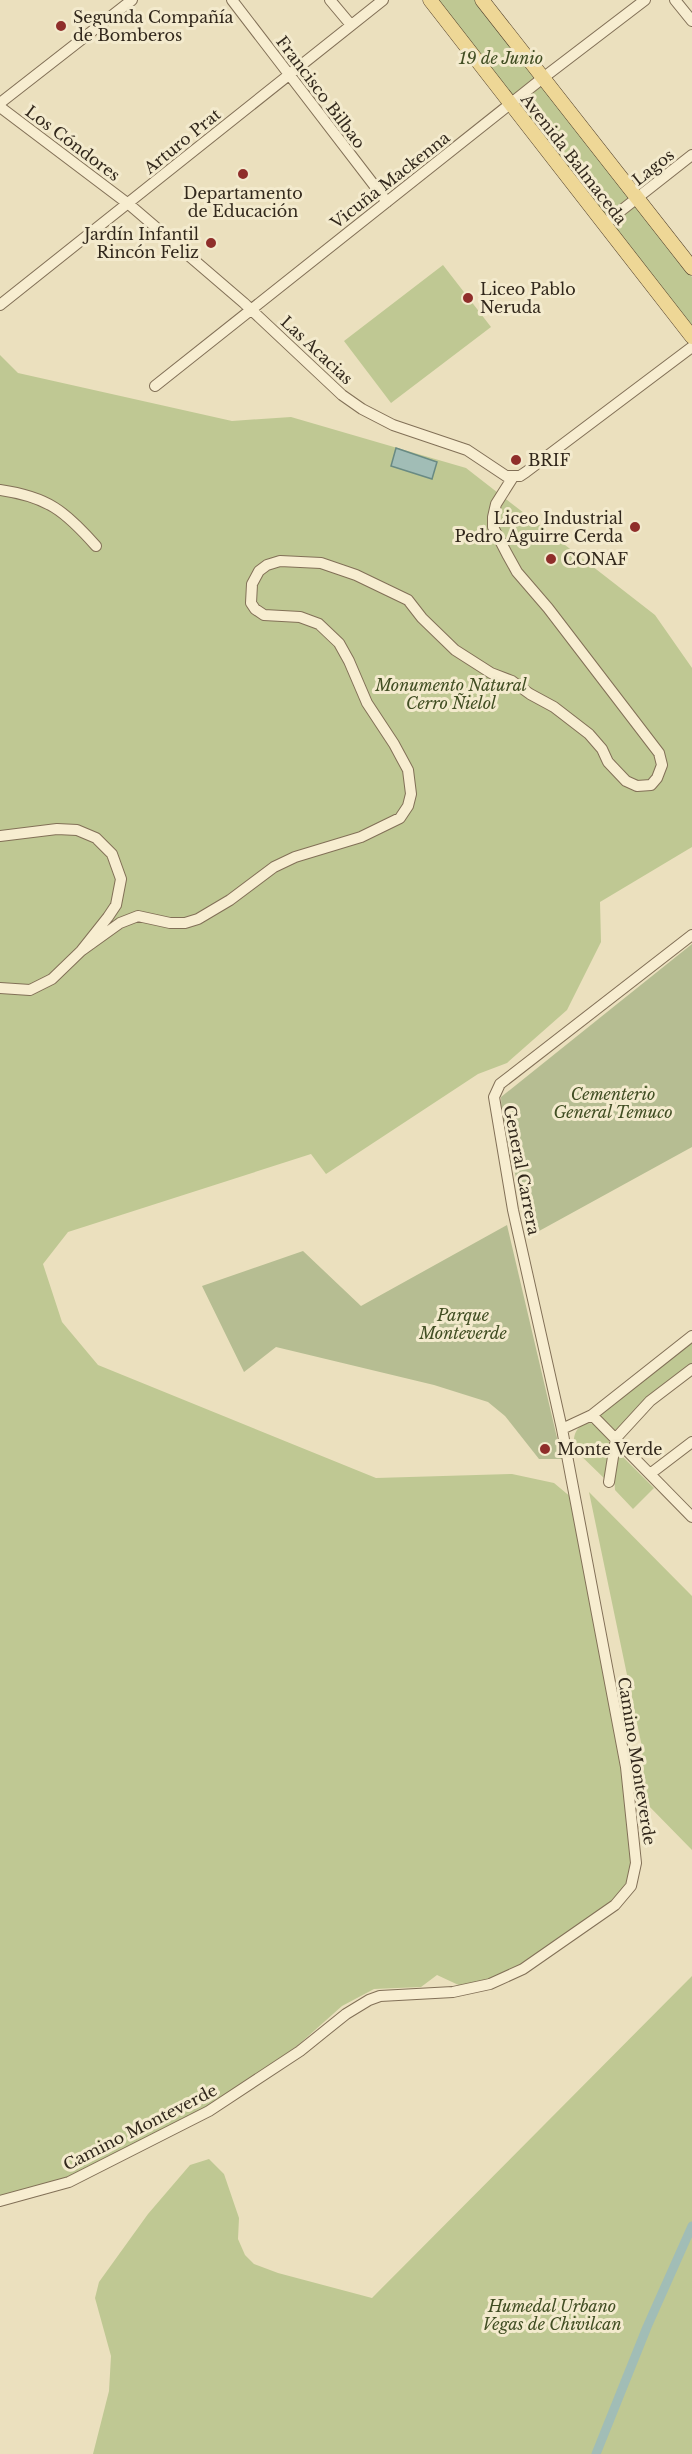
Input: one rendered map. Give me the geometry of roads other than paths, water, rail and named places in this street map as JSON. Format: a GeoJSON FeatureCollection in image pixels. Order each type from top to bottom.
{"type":"FeatureCollection","features":[{"type":"Feature","properties":{"kind":"main road","name":"Avenida Balmaceda"},"geometry":{"type":"LineString","coordinates":[[430,0],[692,337]]}},
{"type":"Feature","properties":{"kind":"main road","name":"Avenida Balmaceda"},"geometry":{"type":"LineString","coordinates":[[482,0],[692,268]]}},
{"type":"Feature","properties":{"kind":"street"},"geometry":{"type":"LineString","coordinates":[[0,105],[132,0]]}},
{"type":"Feature","properties":{"kind":"street","name":"Francisco Bilbao"},"geometry":{"type":"LineString","coordinates":[[232,0],[387,202]]}},
{"type":"Feature","properties":{"kind":"street"},"geometry":{"type":"LineString","coordinates":[[330,0],[351,25]]}},
{"type":"Feature","properties":{"kind":"street","name":"Arturo Prat"},"geometry":{"type":"LineString","coordinates":[[0,305],[383,0]]}},
{"type":"Feature","properties":{"kind":"street","name":"Vicuña Mackenna"},"geometry":{"type":"LineString","coordinates":[[155,386],[543,78],[645,0]]}},
{"type":"Feature","properties":{"kind":"street"},"geometry":{"type":"LineString","coordinates":[[675,0],[692,21]]}},
{"type":"Feature","properties":{"kind":"street","name":"Los Cóndores"},"geometry":{"type":"LineString","coordinates":[[0,105],[128,204]]}},
{"type":"Feature","properties":{"kind":"street","name":"Lagos"},"geometry":{"type":"LineString","coordinates":[[604,224],[692,155]]}},
{"type":"Feature","properties":{"kind":"street","name":"Las Acacias"},"geometry":{"type":"LineString","coordinates":[[128,204],[251,309],[342,395],[362,409],[393,425],[467,450],[506,476],[513,477]]}},
{"type":"Feature","properties":{"kind":"street"},"geometry":{"type":"LineString","coordinates":[[0,988],[30,990],[44,984],[81,951],[120,923],[138,916],[185,923],[198,919],[230,900],[274,867],[295,857],[361,837],[400,818],[408,806],[411,794],[408,770],[367,703],[350,661],[339,643],[319,624],[300,617],[264,615],[251,603],[252,584],[259,571],[280,561],[321,563],[356,575],[408,600],[422,618],[455,650],[491,673],[512,681],[554,707],[589,734],[602,749],[608,762],[626,781],[637,786],[651,785],[657,778],[662,765],[659,753],[518,572],[494,527],[495,504],[513,477],[526,472],[692,347]]}},
{"type":"Feature","properties":{"kind":"street"},"geometry":{"type":"LineString","coordinates":[[0,490],[42,500],[71,519],[96,546]]}},
{"type":"Feature","properties":{"kind":"street"},"geometry":{"type":"LineString","coordinates":[[0,836],[57,829],[77,830],[96,838],[112,854],[122,879],[116,906],[81,951]]}},
{"type":"Feature","properties":{"kind":"street","name":"General Carrera"},"geometry":{"type":"LineString","coordinates":[[562,1429],[513,1210],[495,1112],[494,1092],[500,1084],[692,935]]}},
{"type":"Feature","properties":{"kind":"street"},"geometry":{"type":"LineString","coordinates":[[562,1429],[592,1415],[692,1336]]}},
{"type":"Feature","properties":{"kind":"street"},"geometry":{"type":"LineString","coordinates":[[609,1482],[616,1438],[650,1401],[692,1369]]}},
{"type":"Feature","properties":{"kind":"street"},"geometry":{"type":"LineString","coordinates":[[592,1415],[691,1515]]}},
{"type":"Feature","properties":{"kind":"street","name":"Camino Monteverde"},"geometry":{"type":"LineString","coordinates":[[0,2201],[69,2182],[209,2111],[300,2052],[346,2014],[369,2000],[381,1996],[453,1992],[490,1984],[523,1969],[615,1905],[631,1886],[636,1863],[626,1767],[562,1429]]}},
{"type":"Feature","properties":{"kind":"street"},"geometry":{"type":"LineString","coordinates":[[650,1474],[692,1442]]}},
{"type":"Feature","properties":{"kind":"water"},"geometry":{"type":"Polygon","coordinates":[[[396,448],[437,462],[432,479],[391,466],[396,448]]]}},
{"type":"Feature","properties":{"kind":"waterway"},"geometry":{"type":"LineString","coordinates":[[596,2454],[647,2327],[692,2226]]}},
{"type":"Feature","properties":{"kind":"place","name":"Segunda Compañía de Bomberos"},"geometry":{"type":"Point","coordinates":[61,26]}},
{"type":"Feature","properties":{"kind":"place","name":"Departamento de Educación"},"geometry":{"type":"Point","coordinates":[243,174]}},
{"type":"Feature","properties":{"kind":"place","name":"Jardín Infantil Rincón Feliz"},"geometry":{"type":"Point","coordinates":[211,243]}},
{"type":"Feature","properties":{"kind":"place","name":"Liceo Pablo Neruda"},"geometry":{"type":"Point","coordinates":[468,298]}},
{"type":"Feature","properties":{"kind":"place","name":"BRIF"},"geometry":{"type":"Point","coordinates":[516,460]}},
{"type":"Feature","properties":{"kind":"place","name":"Liceo Industrial Pedro Aguirre Cerda"},"geometry":{"type":"Point","coordinates":[635,527]}},
{"type":"Feature","properties":{"kind":"place","name":"CONAF"},"geometry":{"type":"Point","coordinates":[551,559]}},
{"type":"Feature","properties":{"kind":"place","name":"Monte Verde"},"geometry":{"type":"Point","coordinates":[545,1449]}},
{"type":"Feature","properties":{"kind":"park label","name":"19 de Junio"},"geometry":{"type":"Point","coordinates":[501,58]}},
{"type":"Feature","properties":{"kind":"park label","name":"Monumento Natural Cerro Ñielol"},"geometry":{"type":"Point","coordinates":[451,694]}},
{"type":"Feature","properties":{"kind":"park label","name":"Cementerio General Temuco"},"geometry":{"type":"Point","coordinates":[613,1103]}},
{"type":"Feature","properties":{"kind":"park label","name":"Parque Monteverde"},"geometry":{"type":"Point","coordinates":[463,1324]}},
{"type":"Feature","properties":{"kind":"park label","name":"Humedal Urbano Vegas de Chivilcan"},"geometry":{"type":"Point","coordinates":[552,2315]}}]}
